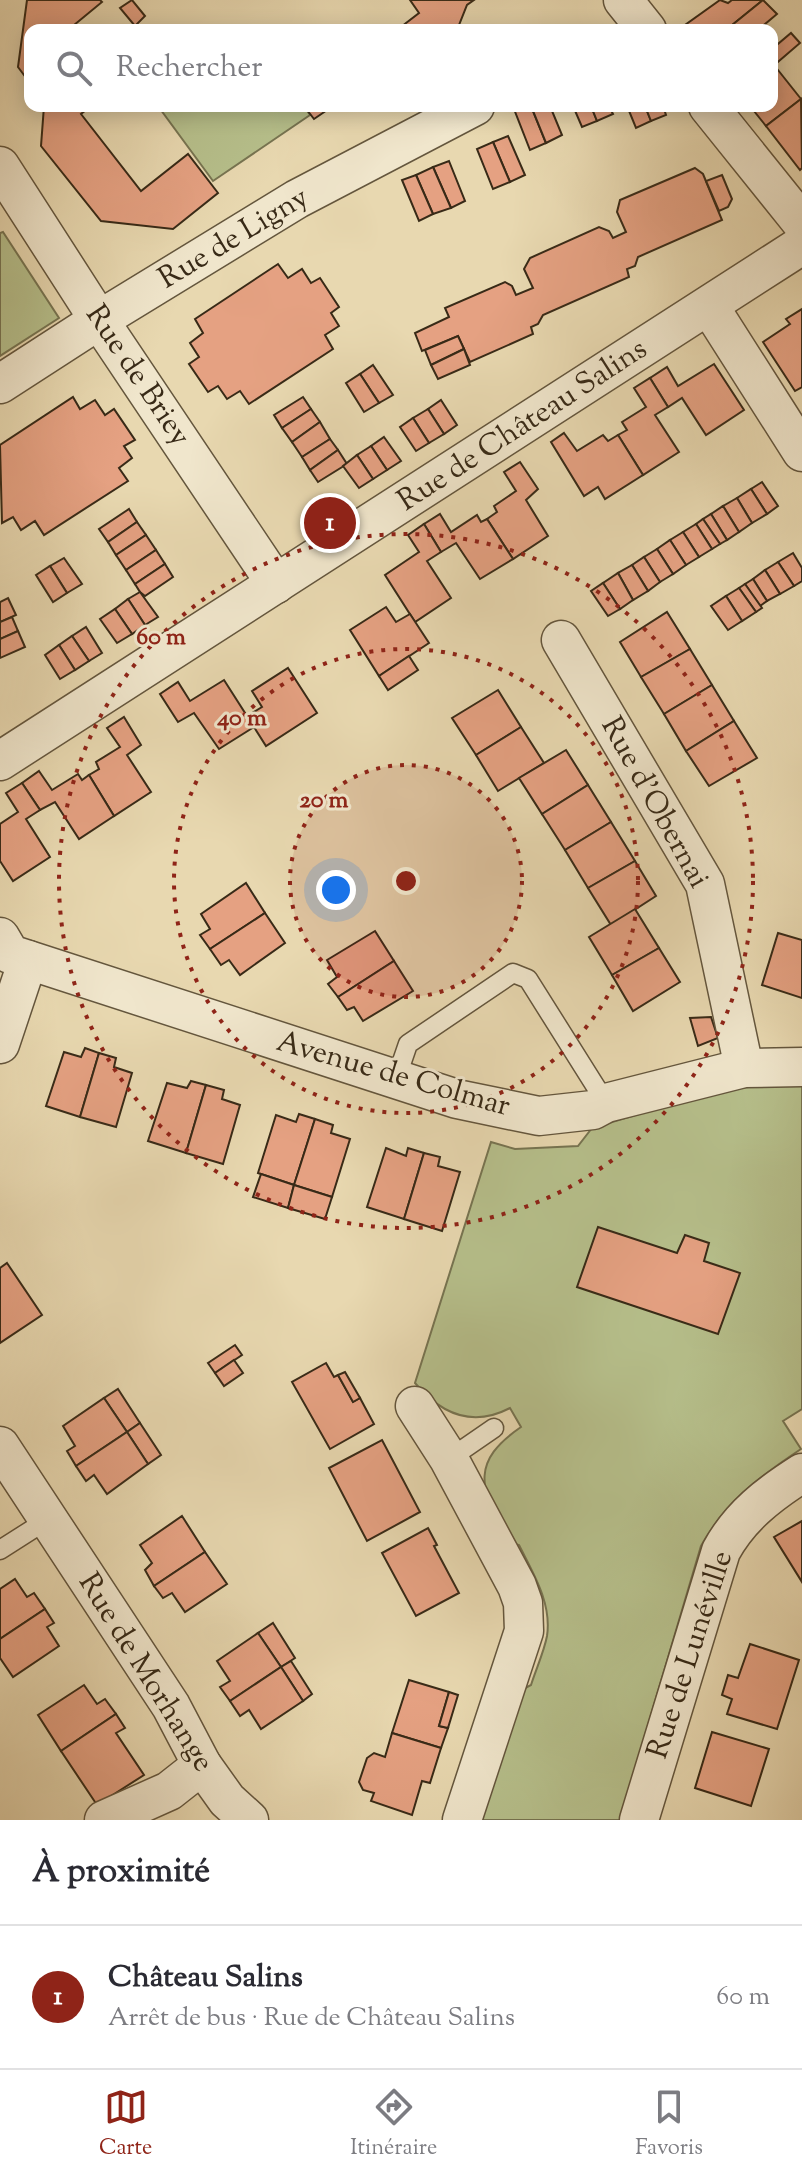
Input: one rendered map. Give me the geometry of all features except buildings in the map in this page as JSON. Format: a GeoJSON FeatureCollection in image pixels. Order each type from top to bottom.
{"type":"FeatureCollection","features":[{"type":"Feature","properties":{"kind":"street","name":"Rue de Ligny"},"geometry":{"type":"LineString","coordinates":[[0,384],[297,199],[464,112]]}},
{"type":"Feature","properties":{"kind":"street"},"geometry":{"type":"LineString","coordinates":[[713,112],[802,223]]}},
{"type":"Feature","properties":{"kind":"street","name":"Rue de Briey"},"geometry":{"type":"LineString","coordinates":[[6,187],[276,584]]}},
{"type":"Feature","properties":{"kind":"street","name":"Rue de Château Salins"},"geometry":{"type":"LineString","coordinates":[[0,761],[802,245]]}},
{"type":"Feature","properties":{"kind":"street"},"geometry":{"type":"LineString","coordinates":[[709,306],[802,452]]}},
{"type":"Feature","properties":{"kind":"street","name":"Rue d'Obernai"},"geometry":{"type":"LineString","coordinates":[[561,640],[705,884],[744,1068]]}},
{"type":"Feature","properties":{"kind":"street"},"geometry":{"type":"LineString","coordinates":[[0,1044],[14,948]]}},
{"type":"Feature","properties":{"kind":"street","name":"Avenue de Colmar"},"geometry":{"type":"LineString","coordinates":[[14,948],[457,1099],[539,1116],[593,1110],[606,1103],[744,1068],[802,1067]]}},
{"type":"Feature","properties":{"kind":"street"},"geometry":{"type":"LineString","coordinates":[[415,1406],[449,1459],[517,1586],[523,1603],[524,1631],[462,1820]]}},
{"type":"Feature","properties":{"kind":"street","name":"Rue de Morhange"},"geometry":{"type":"LineString","coordinates":[[0,1446],[171,1706],[202,1765],[227,1800],[249,1820]]}},
{"type":"Feature","properties":{"kind":"street","name":"Rue de Lunéville"},"geometry":{"type":"LineString","coordinates":[[639,1820],[721,1551],[747,1514],[772,1492],[802,1473]]}},
{"type":"Feature","properties":{"kind":"street"},"geometry":{"type":"LineString","coordinates":[[104,1820],[169,1791],[202,1765]]}},
{"type":"Feature","properties":{"kind":"lane"},"geometry":{"type":"LineString","coordinates":[[396,1079],[408,1044],[513,973],[528,979],[606,1103]]}},
{"type":"Feature","properties":{"kind":"lane"},"geometry":{"type":"LineString","coordinates":[[449,1459],[494,1428]]}},
{"type":"Feature","properties":{"kind":"lane"},"geometry":{"type":"LineString","coordinates":[[0,1550],[47,1520]]}},
{"type":"Feature","properties":{"kind":"green space"},"geometry":{"type":"Polygon","coordinates":[[[162,112],[308,112],[310,115],[213,181],[162,112]]]}},
{"type":"Feature","properties":{"kind":"green space"},"geometry":{"type":"Polygon","coordinates":[[[3,232],[59,318],[0,356],[0,233],[3,232]]]}},
{"type":"Feature","properties":{"kind":"green space"},"geometry":{"type":"Polygon","coordinates":[[[736,1085],[802,1085],[802,1409],[783,1421],[801,1449],[745,1491],[721,1516],[701,1546],[620,1820],[478,1820],[514,1694],[531,1685],[547,1636],[547,1612],[540,1589],[519,1545],[505,1541],[484,1479],[493,1453],[521,1427],[510,1408],[483,1417],[458,1415],[435,1403],[415,1383],[491,1142],[515,1149],[578,1146],[592,1128],[736,1085]]]}},
{"type":"Feature","properties":{"kind":"place","name":"Château Salins"},"geometry":{"type":"Point","coordinates":[330,523]}}]}
